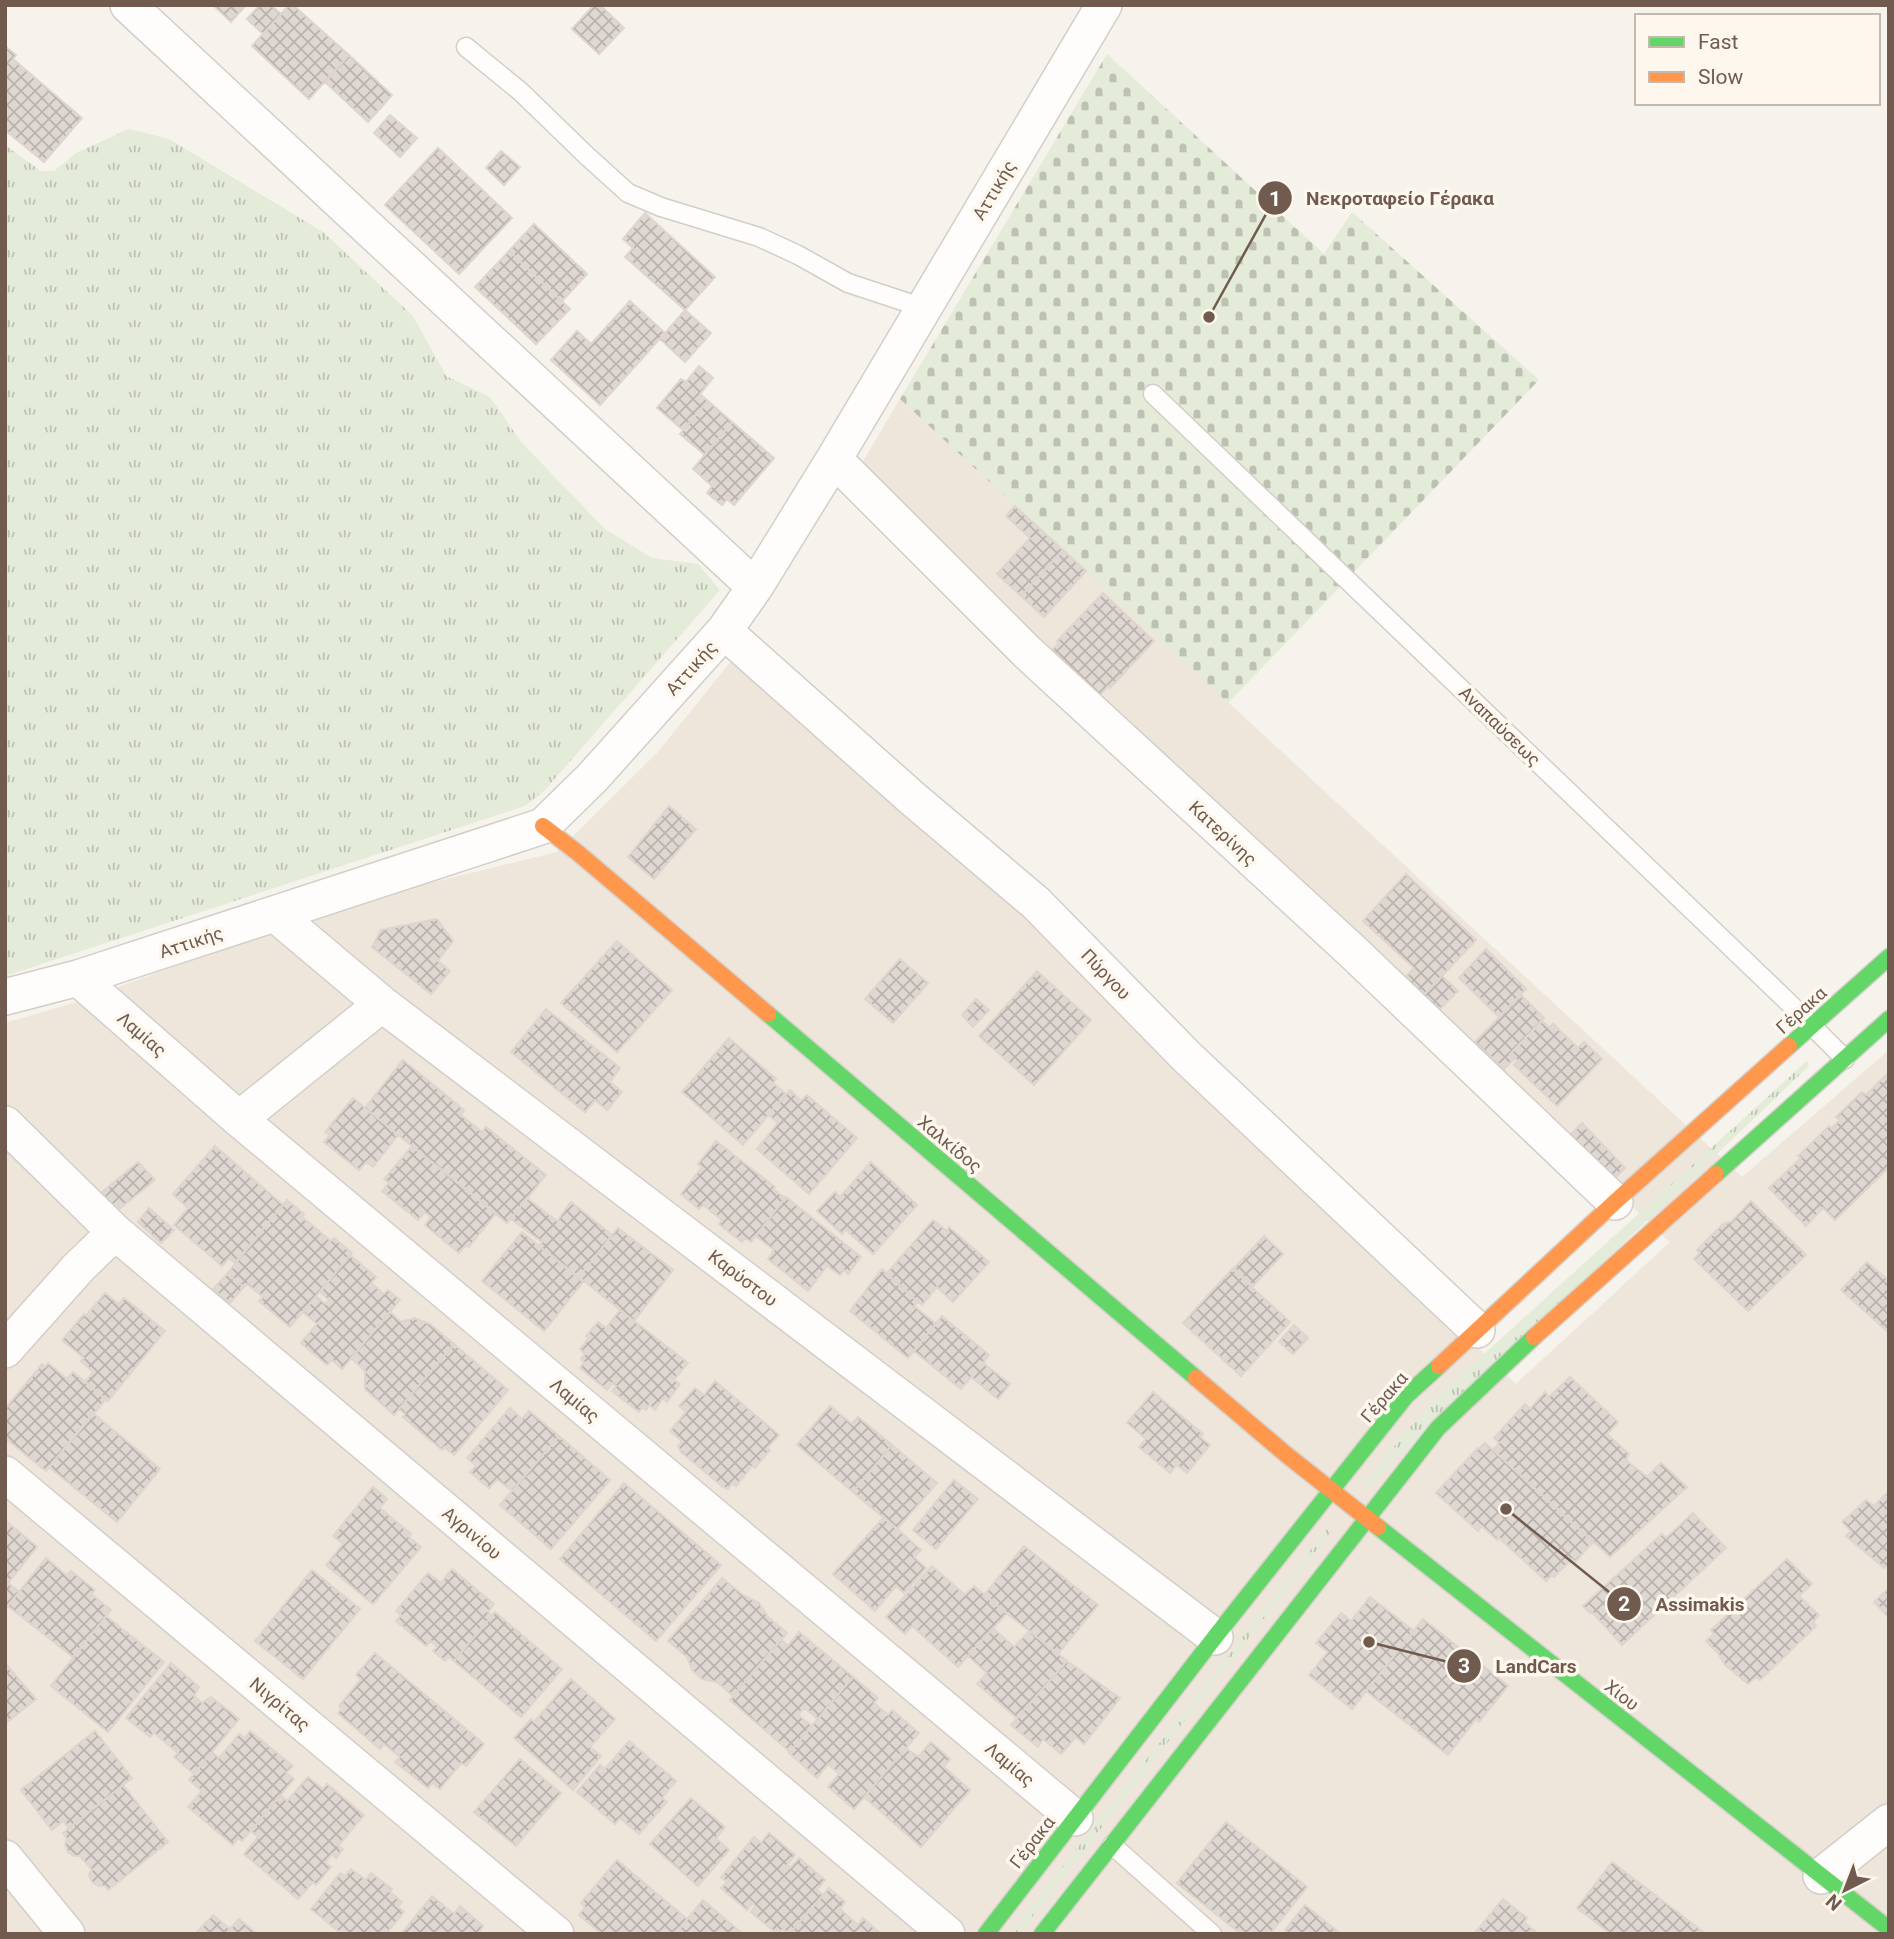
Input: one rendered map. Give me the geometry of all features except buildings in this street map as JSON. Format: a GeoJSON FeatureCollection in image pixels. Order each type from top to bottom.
{"type":"FeatureCollection","features":[{"type":"Feature","properties":{"kind":"street"},"geometry":{"type":"LineString","coordinates":[[128,5],[755,587]]}},
{"type":"Feature","properties":{"kind":"street","name":"Αττικής"},"geometry":{"type":"LineString","coordinates":[[5,997],[78,978],[543,826],[592,778],[724,631],[755,587],[1104,5]]}},
{"type":"Feature","properties":{"kind":"street","name":"Κατερίνης"},"geometry":{"type":"LineString","coordinates":[[834,459],[1027,652],[1353,952],[1615,1202]]}},
{"type":"Feature","properties":{"kind":"street","name":"Πύργου"},"geometry":{"type":"LineString","coordinates":[[724,631],[912,799],[1036,903],[1187,1057],[1477,1330]]}},
{"type":"Feature","properties":{"kind":"street","name":"Χαλκίδος"},"geometry":{"type":"LineString","coordinates":[[543,826],[1332,1491]]}},
{"type":"Feature","properties":{"kind":"street","name":"Καρύστου"},"geometry":{"type":"LineString","coordinates":[[275,915],[382,1004],[1215,1637]]}},
{"type":"Feature","properties":{"kind":"street","name":"Γέρακα"},"geometry":{"type":"LineString","coordinates":[[986,1934],[1215,1637],[1406,1396],[1615,1202],[1889,957]]}},
{"type":"Feature","properties":{"kind":"street","name":"Λαμίας"},"geometry":{"type":"LineString","coordinates":[[78,978],[239,1119],[1075,1818]]}},
{"type":"Feature","properties":{"kind":"street"},"geometry":{"type":"LineString","coordinates":[[239,1119],[382,1004]]}},
{"type":"Feature","properties":{"kind":"street"},"geometry":{"type":"LineString","coordinates":[[1042,1934],[1438,1428],[1497,1370],[1889,1019]]}},
{"type":"Feature","properties":{"kind":"street","name":"Αγρινίου"},"geometry":{"type":"LineString","coordinates":[[5,1124],[115,1232],[947,1934]]}},
{"type":"Feature","properties":{"kind":"street"},"geometry":{"type":"LineString","coordinates":[[5,1350],[78,1268],[115,1232]]}},
{"type":"Feature","properties":{"kind":"street","name":"Νιγρίτας"},"geometry":{"type":"LineString","coordinates":[[5,1474],[556,1934]]}},
{"type":"Feature","properties":{"kind":"street","name":"Χίου"},"geometry":{"type":"LineString","coordinates":[[1332,1491],[1889,1930]]}},
{"type":"Feature","properties":{"kind":"street"},"geometry":{"type":"LineString","coordinates":[[1821,1876],[1889,1822]]}},
{"type":"Feature","properties":{"kind":"street"},"geometry":{"type":"LineString","coordinates":[[5,1858],[67,1934]]}},
{"type":"Feature","properties":{"kind":"lane"},"geometry":{"type":"LineString","coordinates":[[466,47],[521,92],[628,193],[661,207],[759,237],[848,283],[924,308]]}},
{"type":"Feature","properties":{"kind":"lane","name":"Αναπαύσεως"},"geometry":{"type":"LineString","coordinates":[[1153,394],[1845,1059]]}},
{"type":"Feature","properties":{"kind":"lane"},"geometry":{"type":"LineString","coordinates":[[1112,1845],[1212,1934]]}},
{"type":"Feature","properties":{"kind":"shaded area"},"geometry":{"type":"Polygon","coordinates":[[[900,399],[1742,1177],[1889,1050],[1889,1934],[5,1934],[5,1023],[80,1001],[351,902],[557,852],[657,753],[737,654],[1117,1003],[1516,1384],[1670,1242],[1109,718],[856,473],[900,399]]]}},
{"type":"Feature","properties":{"kind":"green space"},"geometry":{"type":"Polygon","coordinates":[[[1107,54],[1324,254],[1352,212],[1539,380],[1228,703],[900,399],[1107,54]]]}},
{"type":"Feature","properties":{"kind":"green space"},"geometry":{"type":"Polygon","coordinates":[[[129,129],[169,139],[323,232],[413,316],[446,376],[490,397],[521,442],[605,529],[652,558],[698,564],[720,590],[544,791],[525,806],[5,976],[5,145],[41,171],[54,171],[76,153],[129,129]]]}},
{"type":"Feature","properties":{"kind":"green space"},"geometry":{"type":"Polygon","coordinates":[[[1807,1061],[1809,1066],[1368,1487],[1364,1483],[1429,1404],[1807,1061]]]}},
{"type":"Feature","properties":{"kind":"green space"},"geometry":{"type":"Polygon","coordinates":[[[1327,1529],[1331,1532],[1019,1934],[1010,1934],[1327,1529]]]}},
{"type":"Feature","properties":{"kind":"traffic: fast"},"geometry":{"type":"LineString","coordinates":[[1789,1046],[1889,957]]}},
{"type":"Feature","properties":{"kind":"traffic: fast"},"geometry":{"type":"LineString","coordinates":[[768,1014],[1196,1378]]}},
{"type":"Feature","properties":{"kind":"traffic: fast"},"geometry":{"type":"LineString","coordinates":[[1716,1174],[1889,1019]]}},
{"type":"Feature","properties":{"kind":"traffic: fast"},"geometry":{"type":"LineString","coordinates":[[1042,1934],[1438,1428],[1534,1337]]}},
{"type":"Feature","properties":{"kind":"traffic: fast"},"geometry":{"type":"LineString","coordinates":[[986,1934],[1215,1637],[1406,1396],[1439,1366]]}},
{"type":"Feature","properties":{"kind":"traffic: fast"},"geometry":{"type":"LineString","coordinates":[[1378,1527],[1889,1929]]}},
{"type":"Feature","properties":{"kind":"traffic: slow"},"geometry":{"type":"LineString","coordinates":[[543,826],[768,1014]]}},
{"type":"Feature","properties":{"kind":"traffic: slow"},"geometry":{"type":"LineString","coordinates":[[1439,1366],[1615,1202],[1789,1046]]}},
{"type":"Feature","properties":{"kind":"traffic: slow"},"geometry":{"type":"LineString","coordinates":[[1534,1337],[1716,1174]]}},
{"type":"Feature","properties":{"kind":"traffic: slow"},"geometry":{"type":"LineString","coordinates":[[1196,1378],[1378,1527]]}},
{"type":"Feature","properties":{"kind":"place","name":"Νεκροταφείο Γέρακα"},"geometry":{"type":"Point","coordinates":[1209,317]}},
{"type":"Feature","properties":{"kind":"place","name":"Assimakis"},"geometry":{"type":"Point","coordinates":[1506,1509]}},
{"type":"Feature","properties":{"kind":"place","name":"LandCars"},"geometry":{"type":"Point","coordinates":[1369,1642]}}]}
